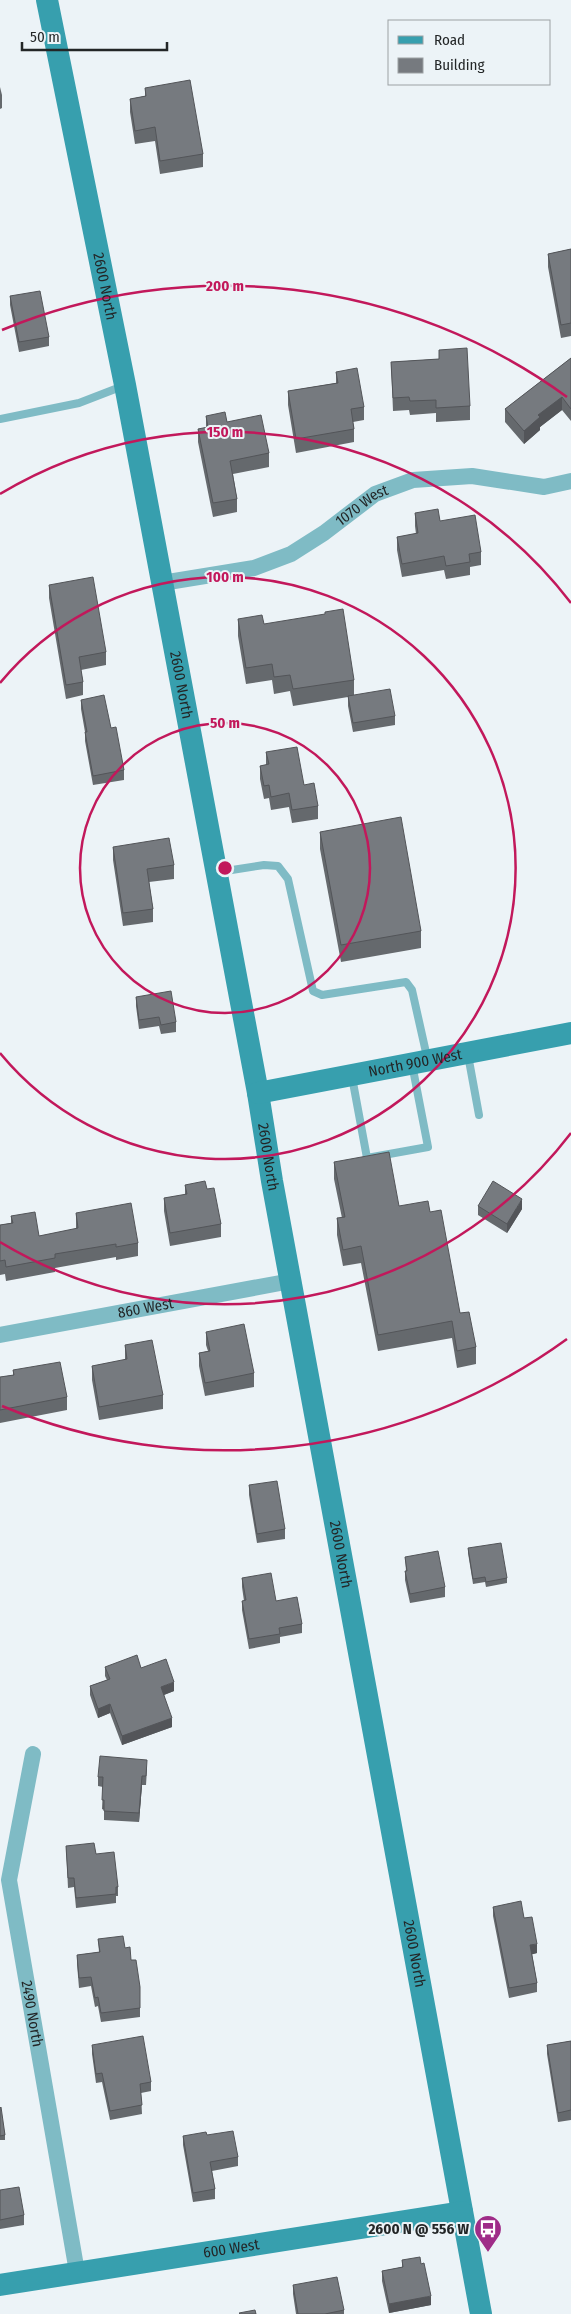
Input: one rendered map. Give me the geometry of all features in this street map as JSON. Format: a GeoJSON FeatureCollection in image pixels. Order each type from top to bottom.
{"type":"FeatureCollection","features":[{"type":"Feature","properties":{"kind":"street","name":"2600 North"},"geometry":{"type":"LineString","coordinates":[[47,0],[125,385],[217,872],[481,2314]]}},
{"type":"Feature","properties":{"kind":"street","name":"1070 West"},"geometry":{"type":"LineString","coordinates":[[162,583],[254,568],[291,554],[324,533],[375,494],[413,480],[472,476],[544,486],[571,481]]}},
{"type":"Feature","properties":{"kind":"street","name":"North 900 West"},"geometry":{"type":"LineString","coordinates":[[258,1093],[571,1033]]}},
{"type":"Feature","properties":{"kind":"street","name":"860 West"},"geometry":{"type":"LineString","coordinates":[[0,1335],[291,1281]]}},
{"type":"Feature","properties":{"kind":"street","name":"2490 North"},"geometry":{"type":"LineString","coordinates":[[33,1754],[4,1880],[77,2272]]}},
{"type":"Feature","properties":{"kind":"street","name":"600 West"},"geometry":{"type":"LineString","coordinates":[[0,2285],[462,2212]]}},
{"type":"Feature","properties":{"kind":"lane"},"geometry":{"type":"LineString","coordinates":[[0,419],[79,403],[125,385]]}},
{"type":"Feature","properties":{"kind":"lane"},"geometry":{"type":"LineString","coordinates":[[217,872],[264,865],[278,866],[288,879],[313,991],[322,995],[406,982],[412,990],[428,1147],[367,1158],[351,1075]]}},
{"type":"Feature","properties":{"kind":"lane"},"geometry":{"type":"LineString","coordinates":[[468,1053],[479,1115]]}},
{"type":"Feature","properties":{"kind":"building"},"geometry":{"type":"Polygon","coordinates":[[[190,80],[203,154],[160,161],[155,127],[135,131],[130,99],[146,96],[145,88],[190,80]]]}},
{"type":"Feature","properties":{"kind":"building"},"geometry":{"type":"Polygon","coordinates":[[[571,249],[571,323],[561,325],[548,254],[571,249]]]}},
{"type":"Feature","properties":{"kind":"building"},"geometry":{"type":"Polygon","coordinates":[[[40,291],[49,337],[19,342],[10,296],[40,291]]]}},
{"type":"Feature","properties":{"kind":"building"},"geometry":{"type":"Polygon","coordinates":[[[467,348],[470,406],[436,408],[436,400],[410,401],[409,397],[393,398],[391,362],[439,359],[439,350],[467,348]]]}},
{"type":"Feature","properties":{"kind":"building"},"geometry":{"type":"Polygon","coordinates":[[[571,358],[571,409],[562,397],[538,415],[540,417],[524,431],[505,409],[571,358]]]}},
{"type":"Feature","properties":{"kind":"building"},"geometry":{"type":"Polygon","coordinates":[[[357,368],[364,407],[351,409],[354,429],[296,439],[288,391],[338,383],[336,372],[357,368]]]}},
{"type":"Feature","properties":{"kind":"building"},"geometry":{"type":"Polygon","coordinates":[[[225,412],[227,422],[261,415],[269,453],[230,461],[237,499],[213,503],[198,429],[208,427],[206,416],[225,412]]]}},
{"type":"Feature","properties":{"kind":"building"},"geometry":{"type":"Polygon","coordinates":[[[438,509],[440,521],[475,515],[481,552],[469,554],[470,562],[446,566],[444,556],[402,564],[397,537],[418,533],[415,513],[438,509]]]}},
{"type":"Feature","properties":{"kind":"building"},"geometry":{"type":"Polygon","coordinates":[[[93,577],[106,652],[79,657],[83,682],[66,685],[49,585],[93,577]]]}},
{"type":"Feature","properties":{"kind":"building"},"geometry":{"type":"Polygon","coordinates":[[[343,609],[354,680],[293,689],[290,675],[274,677],[272,664],[246,668],[238,619],[262,615],[264,624],[325,614],[325,612],[343,609]]]}},
{"type":"Feature","properties":{"kind":"building"},"geometry":{"type":"Polygon","coordinates":[[[390,689],[395,716],[353,723],[348,696],[390,689]]]}},
{"type":"Feature","properties":{"kind":"building"},"geometry":{"type":"Polygon","coordinates":[[[104,695],[111,728],[116,727],[124,770],[93,776],[81,700],[104,695]]]}},
{"type":"Feature","properties":{"kind":"building"},"geometry":{"type":"Polygon","coordinates":[[[297,747],[304,785],[314,783],[318,806],[292,810],[289,793],[271,797],[269,785],[264,786],[260,766],[269,764],[266,752],[297,747]]]}},
{"type":"Feature","properties":{"kind":"building"},"geometry":{"type":"Polygon","coordinates":[[[401,817],[421,931],[341,945],[320,832],[401,817]]]}},
{"type":"Feature","properties":{"kind":"building"},"geometry":{"type":"Polygon","coordinates":[[[169,838],[174,865],[147,869],[153,909],[123,913],[113,847],[169,838]]]}},
{"type":"Feature","properties":{"kind":"building"},"geometry":{"type":"Polygon","coordinates":[[[171,991],[176,1022],[161,1025],[159,1017],[139,1020],[136,997],[171,991]]]}},
{"type":"Feature","properties":{"kind":"building"},"geometry":{"type":"Polygon","coordinates":[[[389,1152],[399,1206],[428,1201],[430,1212],[441,1210],[460,1313],[469,1312],[476,1347],[457,1351],[452,1321],[378,1335],[361,1246],[343,1250],[337,1218],[345,1217],[334,1162],[389,1152]]]}},
{"type":"Feature","properties":{"kind":"building"},"geometry":{"type":"Polygon","coordinates":[[[205,1181],[207,1189],[214,1188],[221,1224],[170,1233],[164,1198],[187,1194],[185,1185],[205,1181]]]}},
{"type":"Feature","properties":{"kind":"building"},"geometry":{"type":"Polygon","coordinates":[[[493,1181],[522,1199],[507,1224],[478,1206],[493,1181]]]}},
{"type":"Feature","properties":{"kind":"building"},"geometry":{"type":"Polygon","coordinates":[[[131,1203],[138,1243],[116,1247],[116,1244],[55,1254],[55,1258],[6,1267],[5,1260],[0,1261],[0,1225],[13,1223],[11,1216],[35,1212],[39,1236],[78,1228],[76,1213],[131,1203]]]}},
{"type":"Feature","properties":{"kind":"building"},"geometry":{"type":"Polygon","coordinates":[[[244,1324],[254,1373],[205,1383],[199,1353],[210,1351],[206,1332],[244,1324]]]}},
{"type":"Feature","properties":{"kind":"building"},"geometry":{"type":"Polygon","coordinates":[[[152,1340],[163,1395],[99,1407],[92,1366],[127,1359],[125,1345],[152,1340]]]}},
{"type":"Feature","properties":{"kind":"building"},"geometry":{"type":"Polygon","coordinates":[[[60,1362],[67,1397],[0,1410],[0,1377],[14,1375],[13,1370],[60,1362]]]}},
{"type":"Feature","properties":{"kind":"building"},"geometry":{"type":"Polygon","coordinates":[[[277,1481],[285,1529],[257,1534],[249,1485],[277,1481]]]}},
{"type":"Feature","properties":{"kind":"building"},"geometry":{"type":"Polygon","coordinates":[[[501,1543],[507,1578],[486,1582],[485,1577],[473,1579],[468,1548],[501,1543]]]}},
{"type":"Feature","properties":{"kind":"building"},"geometry":{"type":"Polygon","coordinates":[[[438,1551],[445,1587],[410,1594],[405,1571],[407,1571],[405,1557],[438,1551]]]}},
{"type":"Feature","properties":{"kind":"building"},"geometry":{"type":"Polygon","coordinates":[[[271,1573],[276,1601],[297,1597],[302,1624],[279,1628],[280,1634],[249,1639],[242,1601],[246,1600],[242,1578],[271,1573]]]}},
{"type":"Feature","properties":{"kind":"building"},"geometry":{"type":"Polygon","coordinates":[[[137,1655],[141,1668],[166,1659],[174,1682],[161,1687],[172,1718],[122,1736],[110,1704],[98,1709],[90,1686],[110,1679],[105,1667],[137,1655]]]}},
{"type":"Feature","properties":{"kind":"building"},"geometry":{"type":"Polygon","coordinates":[[[100,1756],[147,1760],[146,1776],[142,1776],[139,1813],[104,1811],[104,1800],[102,1800],[103,1777],[98,1777],[100,1756]]]}},
{"type":"Feature","properties":{"kind":"building"},"geometry":{"type":"Polygon","coordinates":[[[94,1843],[96,1854],[114,1852],[118,1887],[116,1887],[116,1894],[76,1898],[74,1878],[68,1878],[66,1846],[94,1843]]]}},
{"type":"Feature","properties":{"kind":"building"},"geometry":{"type":"Polygon","coordinates":[[[521,1901],[524,1918],[532,1917],[537,1944],[530,1945],[537,1983],[509,1988],[493,1907],[521,1901]]]}},
{"type":"Feature","properties":{"kind":"building"},"geometry":{"type":"Polygon","coordinates":[[[123,1936],[125,1948],[130,1947],[131,1960],[136,1960],[140,1987],[140,2008],[101,2013],[98,1997],[95,1998],[91,1977],[79,1978],[77,1955],[100,1952],[98,1939],[123,1936]]]}},
{"type":"Feature","properties":{"kind":"building"},"geometry":{"type":"Polygon","coordinates":[[[143,2036],[151,2082],[140,2084],[142,2105],[110,2111],[102,2073],[96,2074],[92,2045],[143,2036]]]}},
{"type":"Feature","properties":{"kind":"building"},"geometry":{"type":"Polygon","coordinates":[[[571,2041],[571,2110],[558,2113],[547,2045],[571,2041]]]}},
{"type":"Feature","properties":{"kind":"building"},"geometry":{"type":"Polygon","coordinates":[[[0,2108],[5,2135],[0,2136],[0,2108]]]}},
{"type":"Feature","properties":{"kind":"building"},"geometry":{"type":"Polygon","coordinates":[[[233,2131],[238,2157],[210,2162],[215,2189],[193,2193],[183,2136],[206,2132],[207,2135],[233,2131]]]}},
{"type":"Feature","properties":{"kind":"building"},"geometry":{"type":"Polygon","coordinates":[[[19,2187],[24,2215],[0,2220],[0,2190],[19,2187]]]}},
{"type":"Feature","properties":{"kind":"building"},"geometry":{"type":"Polygon","coordinates":[[[420,2257],[421,2264],[424,2263],[431,2296],[389,2304],[382,2271],[403,2267],[402,2260],[420,2257]]]}},
{"type":"Feature","properties":{"kind":"building"},"geometry":{"type":"Polygon","coordinates":[[[337,2277],[344,2310],[325,2314],[298,2314],[293,2285],[337,2277]]]}},
{"type":"Feature","properties":{"kind":"building"},"geometry":{"type":"Polygon","coordinates":[[[255,2310],[256,2314],[239,2313],[255,2310]]]}},
{"type":"Feature","properties":{"kind":"place","name":"2600 N @ 556 W"},"geometry":{"type":"Point","coordinates":[488,2253]}}]}
